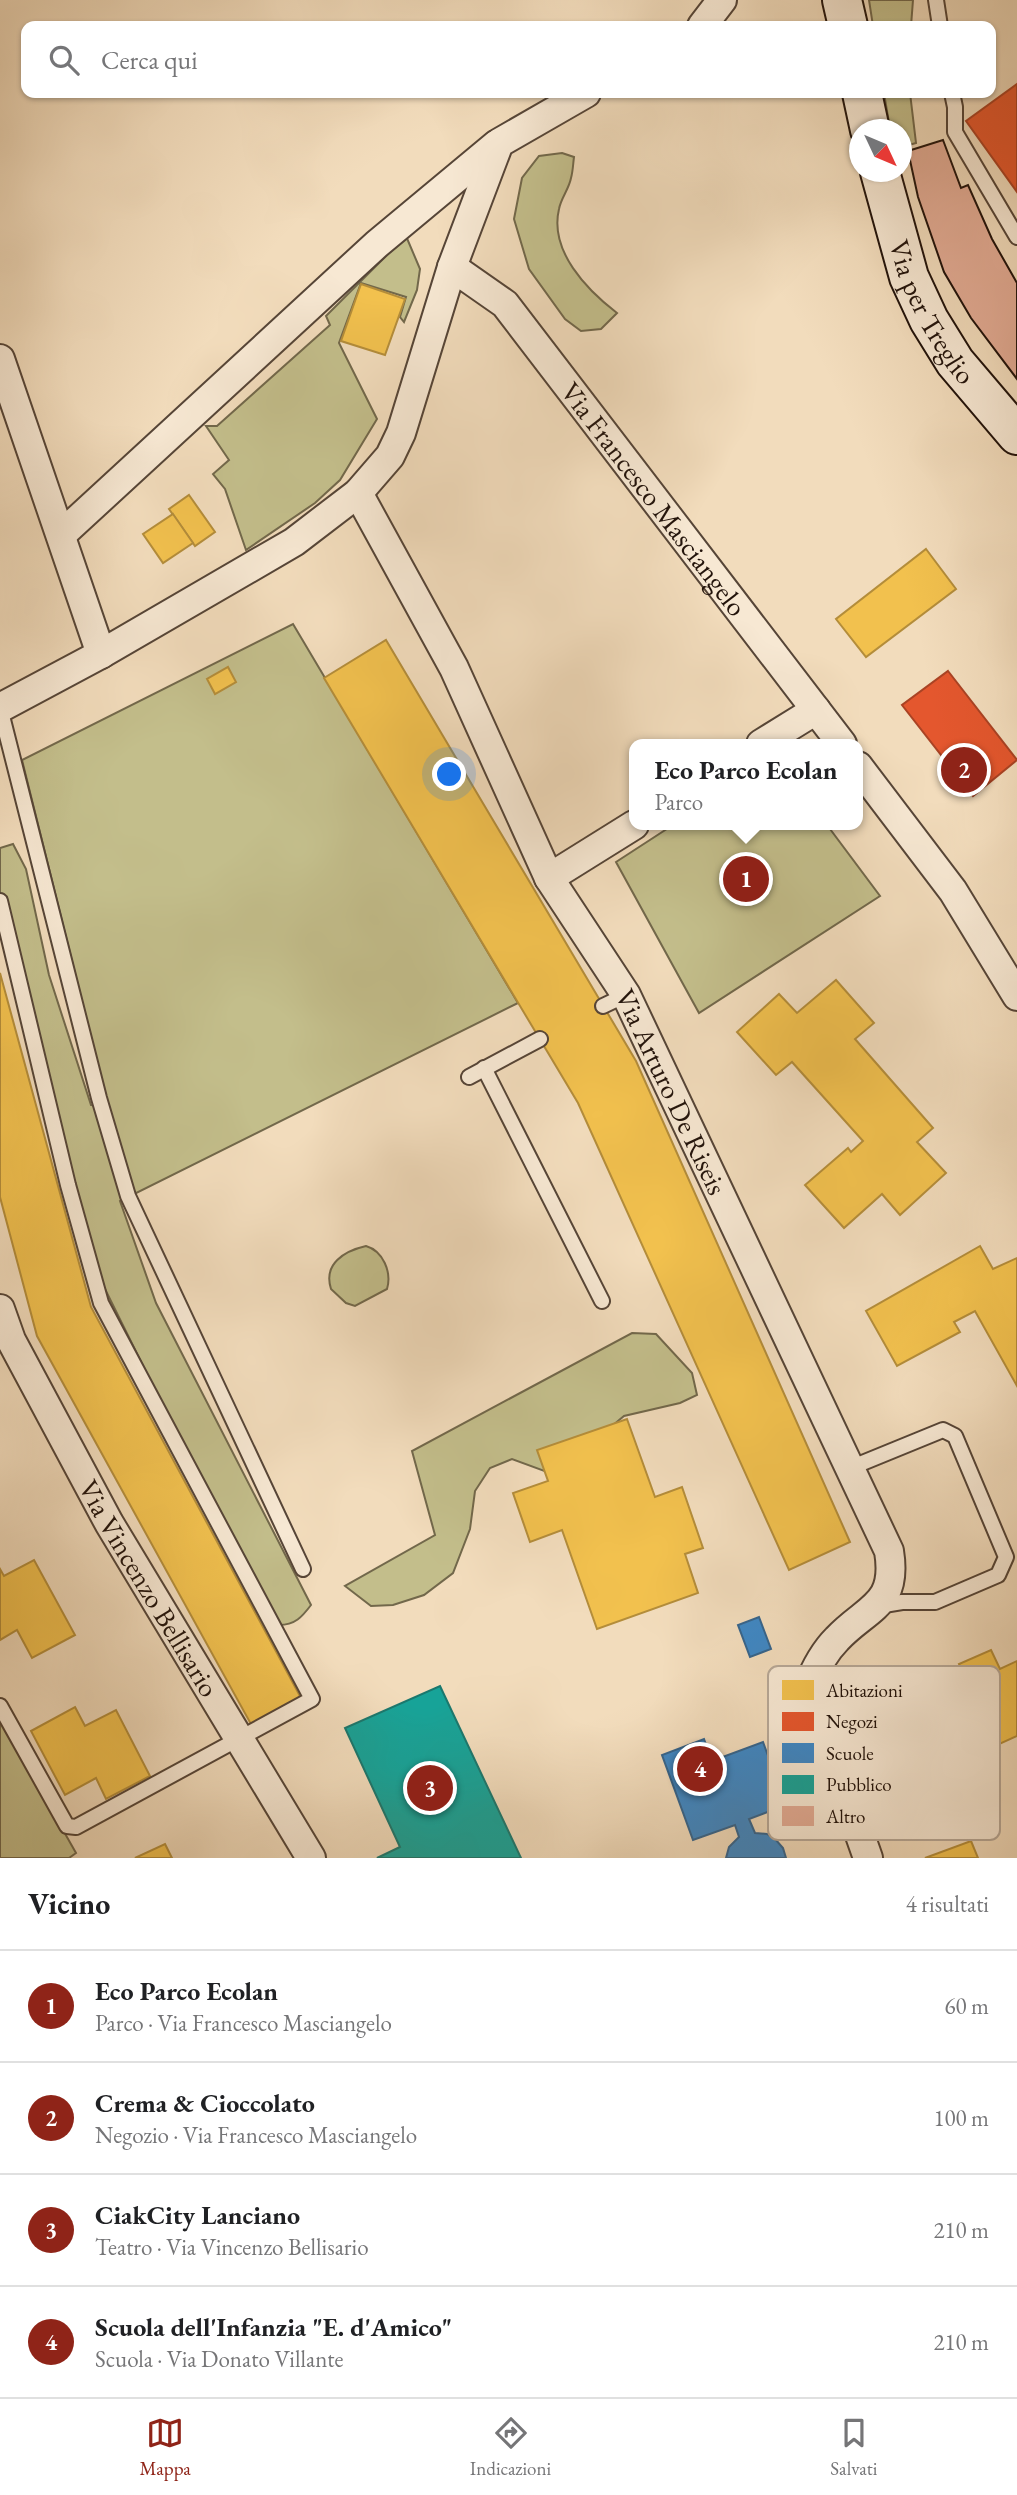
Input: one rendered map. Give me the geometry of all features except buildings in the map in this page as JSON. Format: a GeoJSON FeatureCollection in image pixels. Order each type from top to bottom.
{"type":"FeatureCollection","features":[{"type":"Feature","properties":{"kind":"main road"},"geometry":{"type":"LineString","coordinates":[[842,0],[847,21]]}},
{"type":"Feature","properties":{"kind":"main road"},"geometry":{"type":"LineString","coordinates":[[863,98],[868,119]]}},
{"type":"Feature","properties":{"kind":"main road","name":"Via per Treglio"},"geometry":{"type":"LineString","coordinates":[[883,182],[908,277],[929,320],[955,362],[1017,435]]}},
{"type":"Feature","properties":{"kind":"street"},"geometry":{"type":"LineString","coordinates":[[706,21],[722,0]]}},
{"type":"Feature","properties":{"kind":"street"},"geometry":{"type":"LineString","coordinates":[[61,535],[377,244],[499,143],[577,98]]}},
{"type":"Feature","properties":{"kind":"street"},"geometry":{"type":"LineString","coordinates":[[0,708],[102,654],[295,542],[358,494],[390,456],[401,433],[452,267],[499,143]]}},
{"type":"Feature","properties":{"kind":"street","name":"Via Francesco Masciangelo"},"geometry":{"type":"LineString","coordinates":[[452,267],[505,304],[838,739]]}},
{"type":"Feature","properties":{"kind":"street"},"geometry":{"type":"LineString","coordinates":[[0,359],[102,654]]}},
{"type":"Feature","properties":{"kind":"street","name":"Via Arturo De Riseis"},"geometry":{"type":"LineString","coordinates":[[358,494],[454,668],[549,878],[614,1000],[850,1468],[889,1551],[891,1574],[884,1597],[827,1650],[819,1666]]}},
{"type":"Feature","properties":{"kind":"street"},"geometry":{"type":"LineString","coordinates":[[769,739],[816,710]]}},
{"type":"Feature","properties":{"kind":"street"},"geometry":{"type":"LineString","coordinates":[[863,773],[953,891],[1017,996]]}},
{"type":"Feature","properties":{"kind":"street"},"geometry":{"type":"LineString","coordinates":[[549,878],[629,828]]}},
{"type":"Feature","properties":{"kind":"street","name":"Via Vincenzo Bellisario"},"geometry":{"type":"LineString","coordinates":[[0,1310],[11,1340],[109,1523],[311,1858]]}},
{"type":"Feature","properties":{"kind":"street","name":"Via Arturo De Riseis"},"geometry":{"type":"LineString","coordinates":[[862,1840],[868,1858]]}},
{"type":"Feature","properties":{"kind":"lane"},"geometry":{"type":"LineString","coordinates":[[936,0],[939,21]]}},
{"type":"Feature","properties":{"kind":"lane"},"geometry":{"type":"LineString","coordinates":[[953,98],[955,132],[1017,237]]}},
{"type":"Feature","properties":{"kind":"lane"},"geometry":{"type":"LineString","coordinates":[[0,708],[102,1109],[128,1196],[303,1569]]}},
{"type":"Feature","properties":{"kind":"lane"},"geometry":{"type":"LineString","coordinates":[[0,901],[68,1185],[101,1303],[312,1699],[76,1827],[67,1826],[0,1706]]}},
{"type":"Feature","properties":{"kind":"lane"},"geometry":{"type":"LineString","coordinates":[[469,1077],[540,1039]]}},
{"type":"Feature","properties":{"kind":"lane"},"geometry":{"type":"LineString","coordinates":[[484,1068],[602,1301]]}},
{"type":"Feature","properties":{"kind":"lane"},"geometry":{"type":"LineString","coordinates":[[850,1468],[943,1430],[956,1436],[1006,1557],[998,1575],[935,1601],[877,1606]]}},
{"type":"Feature","properties":{"kind":"shaded area"},"geometry":{"type":"Polygon","coordinates":[[[869,0],[913,0],[911,21],[872,21],[869,0]]]}},
{"type":"Feature","properties":{"kind":"shaded area"},"geometry":{"type":"Polygon","coordinates":[[[885,98],[911,98],[916,143],[912,144],[912,119],[888,119],[885,98]]]}},
{"type":"Feature","properties":{"kind":"shaded area"},"geometry":{"type":"Polygon","coordinates":[[[562,153],[574,157],[570,182],[559,209],[557,225],[560,240],[565,254],[583,281],[617,313],[601,329],[581,331],[565,319],[529,269],[514,219],[522,178],[539,156],[562,153]]]}},
{"type":"Feature","properties":{"kind":"shaded area"},"geometry":{"type":"Polygon","coordinates":[[[406,236],[420,269],[417,290],[404,322],[400,317],[406,297],[361,283],[339,343],[377,419],[340,480],[315,503],[246,550],[225,489],[213,474],[229,460],[206,426],[217,426],[330,325],[326,316],[406,236]]]}},
{"type":"Feature","properties":{"kind":"shaded area"},"geometry":{"type":"Polygon","coordinates":[[[293,624],[518,1003],[120,1201],[156,1303],[311,1605],[298,1620],[279,1625],[217,1515],[101,1281],[14,964],[0,898],[0,848],[13,844],[26,869],[49,975],[91,1105],[108,1106],[22,760],[293,624]]]}},
{"type":"Feature","properties":{"kind":"shaded area"},"geometry":{"type":"Polygon","coordinates":[[[665,830],[831,830],[880,896],[699,1013],[616,862],[665,830]]]}},
{"type":"Feature","properties":{"kind":"shaded area"},"geometry":{"type":"Polygon","coordinates":[[[366,1246],[377,1252],[385,1263],[387,1289],[355,1306],[346,1303],[331,1289],[330,1272],[343,1255],[366,1246]]]}},
{"type":"Feature","properties":{"kind":"shaded area"},"geometry":{"type":"Polygon","coordinates":[[[632,1333],[656,1334],[692,1373],[697,1395],[680,1403],[624,1416],[599,1437],[547,1472],[512,1459],[490,1468],[475,1491],[470,1529],[453,1573],[424,1595],[393,1605],[371,1606],[345,1586],[435,1535],[412,1451],[632,1333]]]}},
{"type":"Feature","properties":{"kind":"shaded area"},"geometry":{"type":"Polygon","coordinates":[[[0,1719],[76,1853],[69,1858],[0,1858],[0,1719]]]}},
{"type":"Feature","properties":{"kind":"place","name":"Crema & Cioccolato"},"geometry":{"type":"Point","coordinates":[964,770]}},
{"type":"Feature","properties":{"kind":"place","name":"Eco Parco Ecolan"},"geometry":{"type":"Point","coordinates":[746,879]}},
{"type":"Feature","properties":{"kind":"place","name":"Scuola dell'Infanzia \"E. d'Amico\""},"geometry":{"type":"Point","coordinates":[700,1769]}},
{"type":"Feature","properties":{"kind":"place","name":"CiakCity Lanciano"},"geometry":{"type":"Point","coordinates":[430,1788]}}]}
